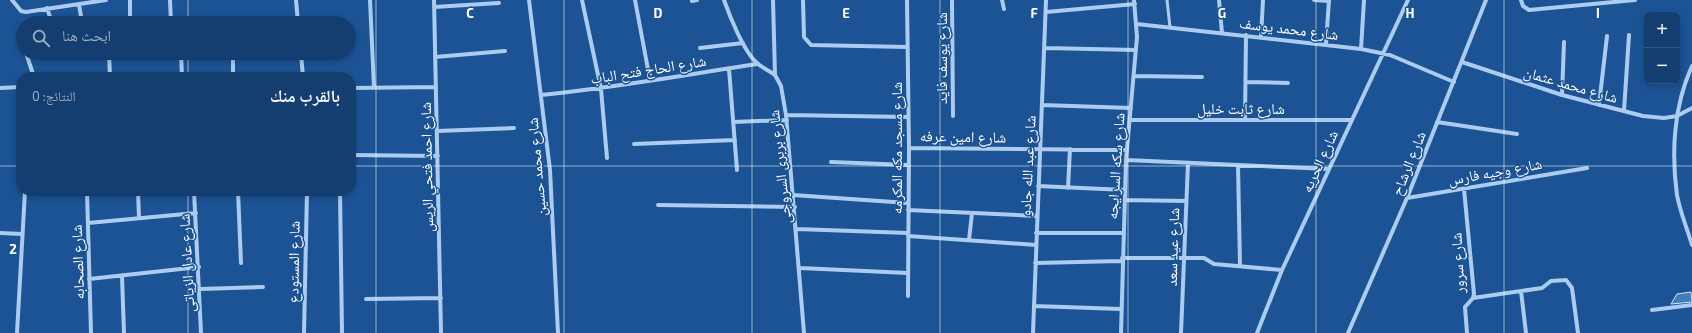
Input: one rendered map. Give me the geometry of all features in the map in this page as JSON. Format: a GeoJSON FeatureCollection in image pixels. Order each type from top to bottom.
{"type":"FeatureCollection","features":[{"type":"Feature","properties":{"kind":"street"},"geometry":{"type":"LineString","coordinates":[[12,0],[21,11],[26,12],[83,2],[106,0]]}},
{"type":"Feature","properties":{"kind":"street"},"geometry":{"type":"LineString","coordinates":[[130,0],[130,16]]}},
{"type":"Feature","properties":{"kind":"street"},"geometry":{"type":"LineString","coordinates":[[170,0],[171,16]]}},
{"type":"Feature","properties":{"kind":"street"},"geometry":{"type":"LineString","coordinates":[[296,0],[297,16]]}},
{"type":"Feature","properties":{"kind":"street"},"geometry":{"type":"LineString","coordinates":[[370,0],[374,88]]}},
{"type":"Feature","properties":{"kind":"street","name":"شارع احمد فتحي الريس"},"geometry":{"type":"LineString","coordinates":[[434,0],[441,333]]}},
{"type":"Feature","properties":{"kind":"street","name":"شارع محمد حسين"},"geometry":{"type":"LineString","coordinates":[[529,0],[552,197],[558,333]]}},
{"type":"Feature","properties":{"kind":"street"},"geometry":{"type":"LineString","coordinates":[[582,0],[601,89],[607,158]]}},
{"type":"Feature","properties":{"kind":"street"},"geometry":{"type":"LineString","coordinates":[[635,0],[650,80]]}},
{"type":"Feature","properties":{"kind":"street"},"geometry":{"type":"LineString","coordinates":[[692,1],[697,0]]}},
{"type":"Feature","properties":{"kind":"street"},"geometry":{"type":"LineString","coordinates":[[724,0],[743,43],[758,64],[775,75]]}},
{"type":"Feature","properties":{"kind":"street","name":"شارع بربرى السروجى"},"geometry":{"type":"LineString","coordinates":[[773,0],[775,75],[781,86],[786,118],[797,229],[804,333]]}},
{"type":"Feature","properties":{"kind":"street"},"geometry":{"type":"LineString","coordinates":[[803,0],[804,37],[811,44],[908,47]]}},
{"type":"Feature","properties":{"kind":"street","name":"شارع مسجد مكه المكرمه"},"geometry":{"type":"LineString","coordinates":[[907,0],[909,148],[908,296]]}},
{"type":"Feature","properties":{"kind":"street","name":"شارع يوسف فايد"},"geometry":{"type":"LineString","coordinates":[[952,0],[953,116]]}},
{"type":"Feature","properties":{"kind":"street"},"geometry":{"type":"LineString","coordinates":[[1002,0],[1004,9]]}},
{"type":"Feature","properties":{"kind":"street","name":"شارع عبد الله جادو"},"geometry":{"type":"LineString","coordinates":[[1033,333],[1046,0]]}},
{"type":"Feature","properties":{"kind":"street"},"geometry":{"type":"LineString","coordinates":[[1219,0],[1222,33]]}},
{"type":"Feature","properties":{"kind":"street"},"geometry":{"type":"LineString","coordinates":[[1261,37],[1263,0]]}},
{"type":"Feature","properties":{"kind":"street"},"geometry":{"type":"LineString","coordinates":[[1314,0],[1329,0],[1326,44]]}},
{"type":"Feature","properties":{"kind":"street"},"geometry":{"type":"LineString","coordinates":[[1361,49],[1364,0]]}},
{"type":"Feature","properties":{"kind":"street","name":"شارع الحريه"},"geometry":{"type":"LineString","coordinates":[[1257,333],[1282,270],[1408,0]]}},
{"type":"Feature","properties":{"kind":"street","name":"شارع الرشاح"},"geometry":{"type":"LineString","coordinates":[[1348,333],[1407,198],[1486,0]]}},
{"type":"Feature","properties":{"kind":"street"},"geometry":{"type":"LineString","coordinates":[[1521,0],[1523,6],[1529,10],[1635,0]]}},
{"type":"Feature","properties":{"kind":"street"},"geometry":{"type":"LineString","coordinates":[[82,16],[83,2]]}},
{"type":"Feature","properties":{"kind":"street"},"geometry":{"type":"LineString","coordinates":[[1046,12],[1135,2]]}},
{"type":"Feature","properties":{"kind":"street","name":"شارع سكه السرايجه"},"geometry":{"type":"LineString","coordinates":[[1121,333],[1126,160],[1136,50],[1137,24],[1135,2]]}},
{"type":"Feature","properties":{"kind":"street"},"geometry":{"type":"LineString","coordinates":[[434,7],[499,3]]}},
{"type":"Feature","properties":{"kind":"street"},"geometry":{"type":"LineString","coordinates":[[47,8],[50,16]]}},
{"type":"Feature","properties":{"kind":"street","name":"شارع محمد يوسف"},"geometry":{"type":"LineString","coordinates":[[1137,24],[1361,49],[1390,55],[1454,82]]}},
{"type":"Feature","properties":{"kind":"street"},"geometry":{"type":"LineString","coordinates":[[1246,35],[1246,120]]}},
{"type":"Feature","properties":{"kind":"street"},"geometry":{"type":"LineString","coordinates":[[1624,111],[1629,35]]}},
{"type":"Feature","properties":{"kind":"street"},"geometry":{"type":"LineString","coordinates":[[1599,105],[1607,36]]}},
{"type":"Feature","properties":{"kind":"street"},"geometry":{"type":"LineString","coordinates":[[1562,95],[1564,42]]}},
{"type":"Feature","properties":{"kind":"street"},"geometry":{"type":"LineString","coordinates":[[700,48],[743,43]]}},
{"type":"Feature","properties":{"kind":"street"},"geometry":{"type":"LineString","coordinates":[[1045,48],[1136,50]]}},
{"type":"Feature","properties":{"kind":"street"},"geometry":{"type":"LineString","coordinates":[[435,57],[506,51]]}},
{"type":"Feature","properties":{"kind":"street"},"geometry":{"type":"LineString","coordinates":[[28,60],[32,72]]}},
{"type":"Feature","properties":{"kind":"street"},"geometry":{"type":"LineString","coordinates":[[109,60],[110,72]]}},
{"type":"Feature","properties":{"kind":"street"},"geometry":{"type":"LineString","coordinates":[[181,60],[182,72]]}},
{"type":"Feature","properties":{"kind":"street"},"geometry":{"type":"LineString","coordinates":[[233,60],[233,72]]}},
{"type":"Feature","properties":{"kind":"street"},"geometry":{"type":"LineString","coordinates":[[302,60],[303,72]]}},
{"type":"Feature","properties":{"kind":"street","name":"شارع محمد عثمان"},"geometry":{"type":"LineString","coordinates":[[1462,62],[1562,95],[1599,105],[1653,117],[1677,116]]}},
{"type":"Feature","properties":{"kind":"street","name":"شارع الحاج فتح الباب"},"geometry":{"type":"LineString","coordinates":[[541,95],[601,89],[758,64]]}},
{"type":"Feature","properties":{"kind":"street"},"geometry":{"type":"LineString","coordinates":[[1692,66],[1680,95],[1677,116],[1675,169],[1677,196],[1692,245]]}},
{"type":"Feature","properties":{"kind":"street"},"geometry":{"type":"LineString","coordinates":[[729,69],[737,170]]}},
{"type":"Feature","properties":{"kind":"street"},"geometry":{"type":"LineString","coordinates":[[1134,76],[1202,77]]}},
{"type":"Feature","properties":{"kind":"street"},"geometry":{"type":"LineString","coordinates":[[1246,82],[1288,83]]}},
{"type":"Feature","properties":{"kind":"street"},"geometry":{"type":"LineString","coordinates":[[0,88],[16,87]]}},
{"type":"Feature","properties":{"kind":"street"},"geometry":{"type":"LineString","coordinates":[[356,88],[436,87]]}},
{"type":"Feature","properties":{"kind":"street"},"geometry":{"type":"LineString","coordinates":[[1042,105],[1131,108]]}},
{"type":"Feature","properties":{"kind":"street"},"geometry":{"type":"LineString","coordinates":[[1677,116],[1692,108]]}},
{"type":"Feature","properties":{"kind":"street"},"geometry":{"type":"LineString","coordinates":[[733,122],[786,118],[908,117]]}},
{"type":"Feature","properties":{"kind":"street","name":"شارع ثابت خليل"},"geometry":{"type":"LineString","coordinates":[[1130,120],[1352,120]]}},
{"type":"Feature","properties":{"kind":"street"},"geometry":{"type":"LineString","coordinates":[[1437,122],[1517,134]]}},
{"type":"Feature","properties":{"kind":"street"},"geometry":{"type":"LineString","coordinates":[[437,131],[514,128]]}},
{"type":"Feature","properties":{"kind":"street"},"geometry":{"type":"LineString","coordinates":[[634,144],[735,140]]}},
{"type":"Feature","properties":{"kind":"street","name":"شارع امين عرفه"},"geometry":{"type":"LineString","coordinates":[[909,148],[1127,150]]}},
{"type":"Feature","properties":{"kind":"street"},"geometry":{"type":"LineString","coordinates":[[1068,188],[1070,149]]}},
{"type":"Feature","properties":{"kind":"street"},"geometry":{"type":"LineString","coordinates":[[356,155],[438,156]]}},
{"type":"Feature","properties":{"kind":"street"},"geometry":{"type":"LineString","coordinates":[[1126,160],[1329,169]]}},
{"type":"Feature","properties":{"kind":"street"},"geometry":{"type":"LineString","coordinates":[[831,162],[909,165]]}},
{"type":"Feature","properties":{"kind":"street","name":"شارع عيد سعد"},"geometry":{"type":"LineString","coordinates":[[1180,333],[1188,163]]}},
{"type":"Feature","properties":{"kind":"street"},"geometry":{"type":"LineString","coordinates":[[1238,165],[1240,266]]}},
{"type":"Feature","properties":{"kind":"street","name":"شارع وجيه فارس"},"geometry":{"type":"LineString","coordinates":[[1407,198],[1588,168]]}},
{"type":"Feature","properties":{"kind":"street"},"geometry":{"type":"LineString","coordinates":[[1038,186],[1125,190]]}},
{"type":"Feature","properties":{"kind":"street","name":"شارع سرور"},"geometry":{"type":"LineString","coordinates":[[1464,189],[1473,298],[1465,308],[1467,333]]}},
{"type":"Feature","properties":{"kind":"street"},"geometry":{"type":"LineString","coordinates":[[793,195],[908,203]]}},
{"type":"Feature","properties":{"kind":"street"},"geometry":{"type":"LineString","coordinates":[[17,333],[25,196]]}},
{"type":"Feature","properties":{"kind":"street","name":"شارع الصحابه"},"geometry":{"type":"LineString","coordinates":[[87,196],[91,333]]}},
{"type":"Feature","properties":{"kind":"street"},"geometry":{"type":"LineString","coordinates":[[138,196],[139,218]]}},
{"type":"Feature","properties":{"kind":"street","name":"شارع عادل الزياتى"},"geometry":{"type":"LineString","coordinates":[[194,196],[201,333]]}},
{"type":"Feature","properties":{"kind":"street"},"geometry":{"type":"LineString","coordinates":[[238,196],[241,263]]}},
{"type":"Feature","properties":{"kind":"street","name":"شارع المستودع"},"geometry":{"type":"LineString","coordinates":[[304,333],[307,196]]}},
{"type":"Feature","properties":{"kind":"street"},"geometry":{"type":"LineString","coordinates":[[340,196],[342,333]]}},
{"type":"Feature","properties":{"kind":"street"},"geometry":{"type":"LineString","coordinates":[[1124,200],[1186,201]]}},
{"type":"Feature","properties":{"kind":"street"},"geometry":{"type":"LineString","coordinates":[[658,205],[794,207]]}},
{"type":"Feature","properties":{"kind":"street"},"geometry":{"type":"LineString","coordinates":[[908,210],[1037,216]]}},
{"type":"Feature","properties":{"kind":"street"},"geometry":{"type":"LineString","coordinates":[[88,223],[196,213]]}},
{"type":"Feature","properties":{"kind":"street"},"geometry":{"type":"LineString","coordinates":[[969,240],[972,213]]}},
{"type":"Feature","properties":{"kind":"street"},"geometry":{"type":"LineString","coordinates":[[797,229],[908,234],[1036,245]]}},
{"type":"Feature","properties":{"kind":"street"},"geometry":{"type":"LineString","coordinates":[[0,233],[22,234]]}},
{"type":"Feature","properties":{"kind":"street"},"geometry":{"type":"LineString","coordinates":[[1036,233],[1123,233]]}},
{"type":"Feature","properties":{"kind":"street"},"geometry":{"type":"LineString","coordinates":[[1035,263],[1184,257],[1204,258],[1214,264],[1282,270]]}},
{"type":"Feature","properties":{"kind":"street"},"geometry":{"type":"LineString","coordinates":[[89,279],[199,267]]}},
{"type":"Feature","properties":{"kind":"street"},"geometry":{"type":"LineString","coordinates":[[800,268],[908,273]]}},
{"type":"Feature","properties":{"kind":"street"},"geometry":{"type":"LineString","coordinates":[[122,276],[124,333]]}},
{"type":"Feature","properties":{"kind":"street"},"geometry":{"type":"LineString","coordinates":[[1473,298],[1542,288],[1553,281],[1563,280],[1569,282],[1572,288],[1578,333]]}},
{"type":"Feature","properties":{"kind":"street"},"geometry":{"type":"LineString","coordinates":[[200,289],[263,287]]}},
{"type":"Feature","properties":{"kind":"street"},"geometry":{"type":"LineString","coordinates":[[1521,291],[1526,333]]}},
{"type":"Feature","properties":{"kind":"street"},"geometry":{"type":"LineString","coordinates":[[366,299],[441,298]]}},
{"type":"Feature","properties":{"kind":"street"},"geometry":{"type":"LineString","coordinates":[[1652,310],[1692,305]]}},
{"type":"Feature","properties":{"kind":"street"},"geometry":{"type":"LineString","coordinates":[[1034,306],[1121,309]]}},
{"type":"Feature","properties":{"kind":"lane"},"geometry":{"type":"LineString","coordinates":[[1167,0],[1170,27]]}},
{"type":"Feature","properties":{"kind":"building"},"geometry":{"type":"Polygon","coordinates":[[[1691,292],[1692,302],[1671,304],[1677,294],[1691,292]]]}}]}
